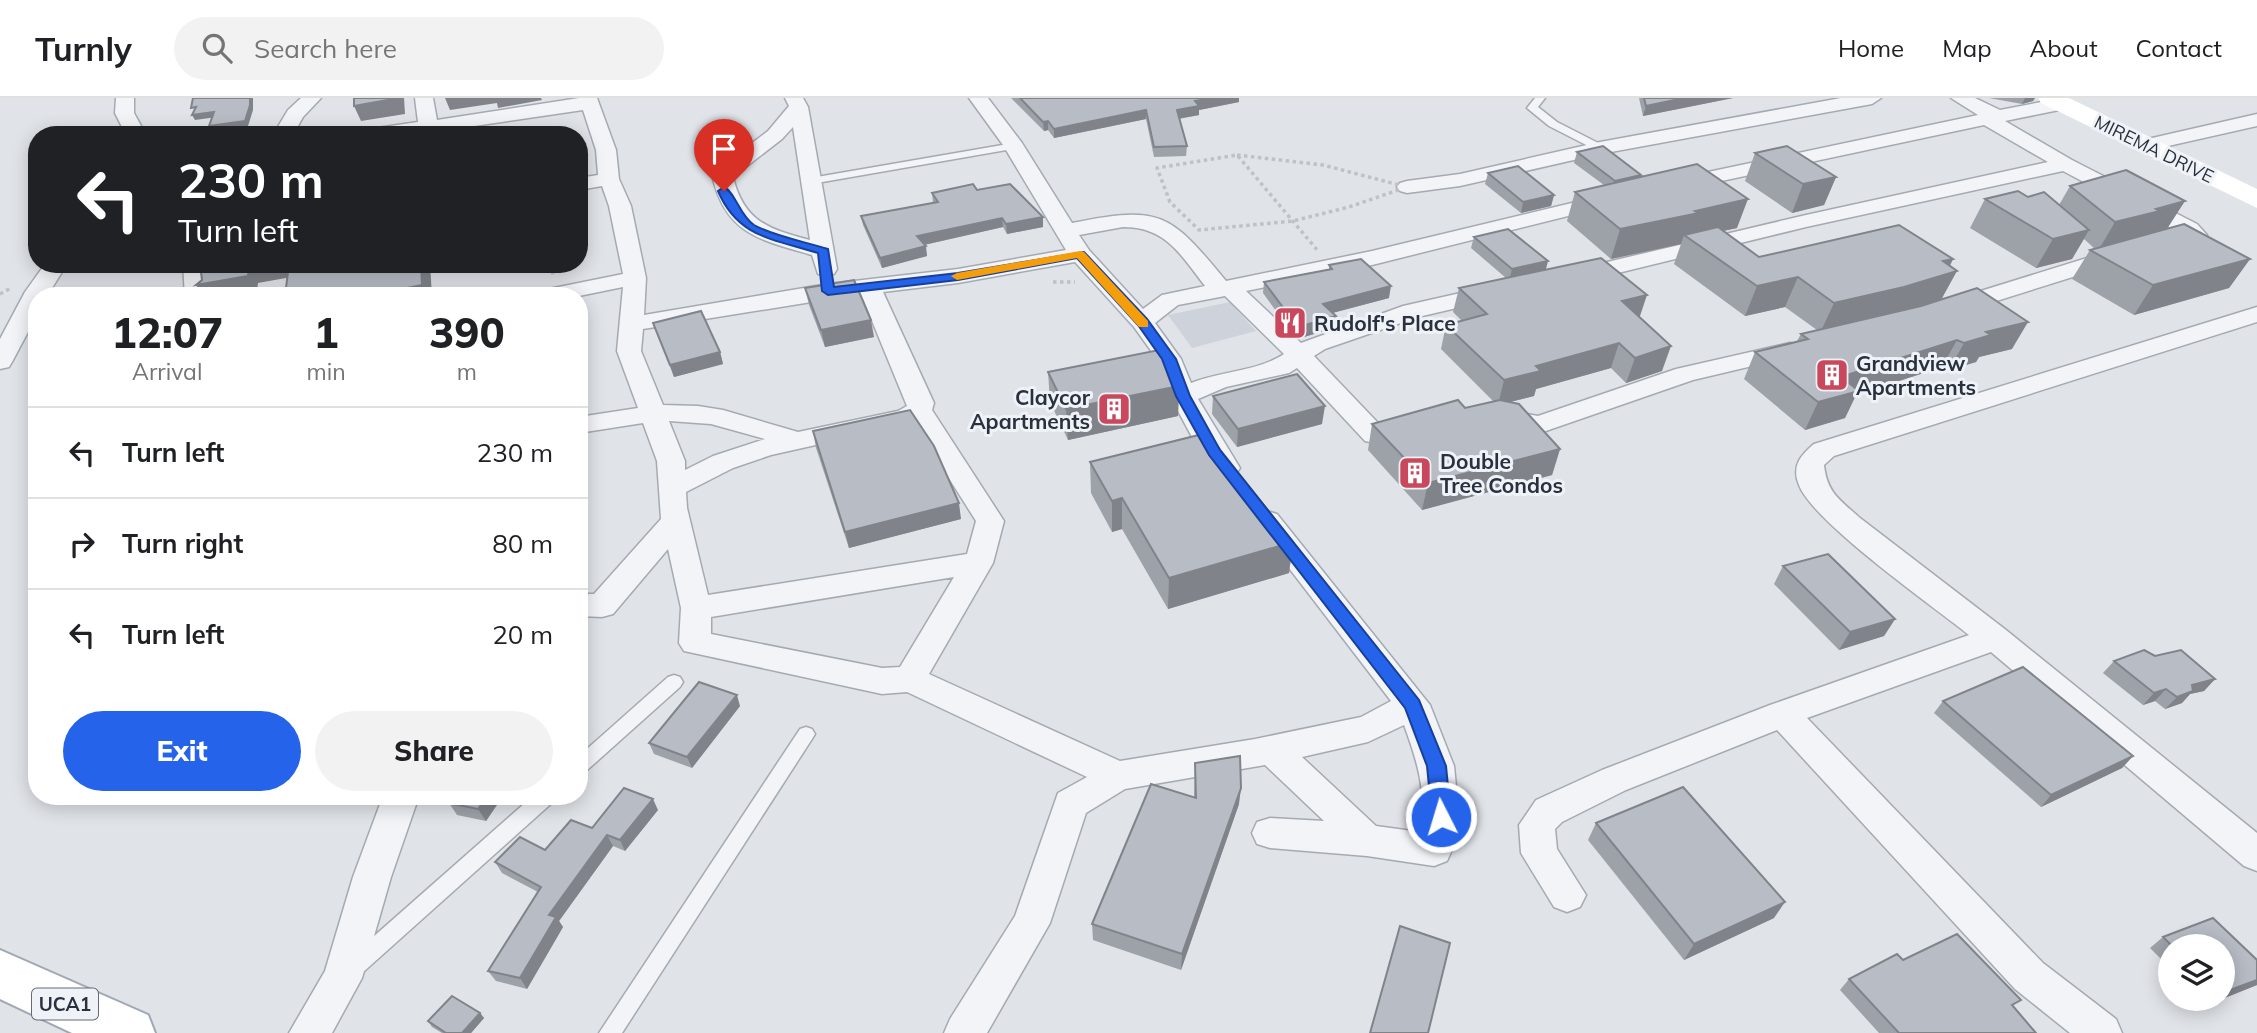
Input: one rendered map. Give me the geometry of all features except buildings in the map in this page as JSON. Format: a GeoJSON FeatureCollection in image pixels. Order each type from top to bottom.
{"type":"FeatureCollection","features":[{"type":"Feature","properties":{"kind":"street"},"geometry":{"type":"LineString","coordinates":[[125,98],[122,106],[130,126]]}},
{"type":"Feature","properties":{"kind":"street"},"geometry":{"type":"LineString","coordinates":[[288,126],[295,114],[312,98]]}},
{"type":"Feature","properties":{"kind":"street"},"geometry":{"type":"LineString","coordinates":[[424,98],[436,126]]}},
{"type":"Feature","properties":{"kind":"street"},"geometry":{"type":"LineString","coordinates":[[978,98],[1014,146],[1080,254],[1142,322],[1169,359],[1183,396],[1214,452],[1239,484]]}},
{"type":"Feature","properties":{"kind":"street"},"geometry":{"type":"LineString","coordinates":[[1407,187],[1460,180],[1600,148],[1872,98]]}},
{"type":"Feature","properties":{"kind":"street"},"geometry":{"type":"LineString","coordinates":[[1922,317],[2093,262],[2196,235],[2066,164],[1961,98]]}},
{"type":"Feature","properties":{"kind":"street"},"geometry":{"type":"LineString","coordinates":[[453,126],[588,101],[606,150],[609,179],[620,206],[635,278],[629,351],[671,461],[676,521],[695,608],[695,643],[882,681],[910,679],[1118,776]]}},
{"type":"Feature","properties":{"kind":"street"},"geometry":{"type":"LineString","coordinates":[[1654,190],[1993,118],[2056,101]]}},
{"type":"Feature","properties":{"kind":"street","name":"MIREMA DRIVE"},"geometry":{"type":"LineString","coordinates":[[2056,101],[2257,200]]}},
{"type":"Feature","properties":{"kind":"street"},"geometry":{"type":"LineString","coordinates":[[797,103],[828,291]]}},
{"type":"Feature","properties":{"kind":"street"},"geometry":{"type":"LineString","coordinates":[[797,103],[775,135],[722,175],[724,191],[732,209],[750,227],[823,251]]}},
{"type":"Feature","properties":{"kind":"street"},"geometry":{"type":"LineString","coordinates":[[2146,145],[2257,120]]}},
{"type":"Feature","properties":{"kind":"street"},"geometry":{"type":"LineString","coordinates":[[1552,281],[1687,252],[1834,215],[1999,182],[2066,164]]}},
{"type":"Feature","properties":{"kind":"street"},"geometry":{"type":"LineString","coordinates":[[588,182],[609,179]]}},
{"type":"Feature","properties":{"kind":"street"},"geometry":{"type":"LineString","coordinates":[[1999,182],[2020,200]]}},
{"type":"Feature","properties":{"kind":"street"},"geometry":{"type":"LineString","coordinates":[[1142,322],[1170,300],[1331,266],[1632,195]]}},
{"type":"Feature","properties":{"kind":"street"},"geometry":{"type":"LineString","coordinates":[[1066,231],[1121,219],[1147,220],[1159,225],[1178,237],[1226,289],[1300,356],[1374,435],[1434,420]]}},
{"type":"Feature","properties":{"kind":"street"},"geometry":{"type":"LineString","coordinates":[[2072,244],[2093,262]]}},
{"type":"Feature","properties":{"kind":"street"},"geometry":{"type":"LineString","coordinates":[[631,324],[828,291],[958,276],[1080,254]]}},
{"type":"Feature","properties":{"kind":"street"},"geometry":{"type":"LineString","coordinates":[[588,288],[635,278]]}},
{"type":"Feature","properties":{"kind":"street"},"geometry":{"type":"LineString","coordinates":[[672,488],[723,462],[797,441],[906,417],[919,410],[921,403],[869,287]]}},
{"type":"Feature","properties":{"kind":"street"},"geometry":{"type":"LineString","coordinates":[[1183,396],[1219,381],[1280,368],[1316,344],[1411,311],[1512,289]]}},
{"type":"Feature","properties":{"kind":"street"},"geometry":{"type":"LineString","coordinates":[[0,362],[28,309]]}},
{"type":"Feature","properties":{"kind":"street"},"geometry":{"type":"LineString","coordinates":[[2257,314],[1824,450],[1810,462],[1812,484],[1828,505],[1995,638],[2257,855]]}},
{"type":"Feature","properties":{"kind":"street"},"geometry":{"type":"LineString","coordinates":[[1471,411],[1540,425],[1685,374],[1808,346]]}},
{"type":"Feature","properties":{"kind":"street"},"geometry":{"type":"LineString","coordinates":[[910,679],[978,563],[990,521],[919,410]]}},
{"type":"Feature","properties":{"kind":"street"},"geometry":{"type":"LineString","coordinates":[[588,424],[654,414],[695,414],[732,420],[797,441]]}},
{"type":"Feature","properties":{"kind":"street"},"geometry":{"type":"LineString","coordinates":[[1256,506],[1413,705],[1437,766],[1441,817],[1434,850],[1367,840],[1270,833]]}},
{"type":"Feature","properties":{"kind":"street"},"geometry":{"type":"LineString","coordinates":[[588,605],[602,606],[676,521]]}},
{"type":"Feature","properties":{"kind":"street"},"geometry":{"type":"LineString","coordinates":[[695,608],[978,563]]}},
{"type":"Feature","properties":{"kind":"street"},"geometry":{"type":"LineString","coordinates":[[1567,895],[1539,853],[1537,825],[1549,811],[1614,780],[1782,714],[1995,638]]}},
{"type":"Feature","properties":{"kind":"street"},"geometry":{"type":"LineString","coordinates":[[964,1033],[1031,923],[1071,804],[1118,776],[1272,750],[1368,729],[1413,705]]}},
{"type":"Feature","properties":{"kind":"street"},"geometry":{"type":"LineString","coordinates":[[1782,714],[2029,976],[2102,1033]]}},
{"type":"Feature","properties":{"kind":"street"},"geometry":{"type":"LineString","coordinates":[[1272,750],[1367,840]]}},
{"type":"Feature","properties":{"kind":"street"},"geometry":{"type":"LineString","coordinates":[[309,1033],[342,978],[372,877],[398,805]]}},
{"type":"Feature","properties":{"kind":"street","name":"UCA1"},"geometry":{"type":"LineString","coordinates":[[0,974],[129,1033]]}},
{"type":"Feature","properties":{"kind":"lane"},"geometry":{"type":"LineString","coordinates":[[1540,98],[1532,107],[1553,124],[1600,148]]}},
{"type":"Feature","properties":{"kind":"lane"},"geometry":{"type":"LineString","coordinates":[[811,181],[1014,146]]}},
{"type":"Feature","properties":{"kind":"lane"},"geometry":{"type":"LineString","coordinates":[[588,759],[674,682]]}},
{"type":"Feature","properties":{"kind":"lane"},"geometry":{"type":"LineString","coordinates":[[610,1033],[806,734]]}},
{"type":"Feature","properties":{"kind":"lane"},"geometry":{"type":"LineString","coordinates":[[342,978],[536,805]]}},
{"type":"Feature","properties":{"kind":"path"},"geometry":{"type":"LineString","coordinates":[[1237,155],[1290,159],[1341,167],[1407,187],[1349,207],[1293,220],[1199,230],[1170,202],[1157,168],[1237,155]]}},
{"type":"Feature","properties":{"kind":"path"},"geometry":{"type":"LineString","coordinates":[[1237,155],[1331,266]]}},
{"type":"Feature","properties":{"kind":"shaded area"},"geometry":{"type":"Polygon","coordinates":[[[1230,302],[1256,331],[1192,348],[1168,315],[1230,302]]]}},
{"type":"Feature","properties":{"kind":"slow traffic"},"geometry":{"type":"LineString","coordinates":[[957,276],[1080,254],[1144,324]]}},
{"type":"Feature","properties":{"kind":"place","name":"Rudolf's Place"},"geometry":{"type":"Point","coordinates":[1290,323]}},
{"type":"Feature","properties":{"kind":"place","name":"Grandview Apartments"},"geometry":{"type":"Point","coordinates":[1832,375]}},
{"type":"Feature","properties":{"kind":"place","name":"Claycor Apartments"},"geometry":{"type":"Point","coordinates":[1114,409]}},
{"type":"Feature","properties":{"kind":"place","name":"Double Tree Condos"},"geometry":{"type":"Point","coordinates":[1415,473]}},
{"type":"Feature","properties":{"kind":"route"},"geometry":{"type":"LineString","coordinates":[[724,191],[732,209],[750,227],[823,251],[828,291],[958,276],[1080,254],[1142,322],[1169,359],[1183,396],[1214,452],[1413,705],[1437,766],[1441,817]]}}]}
